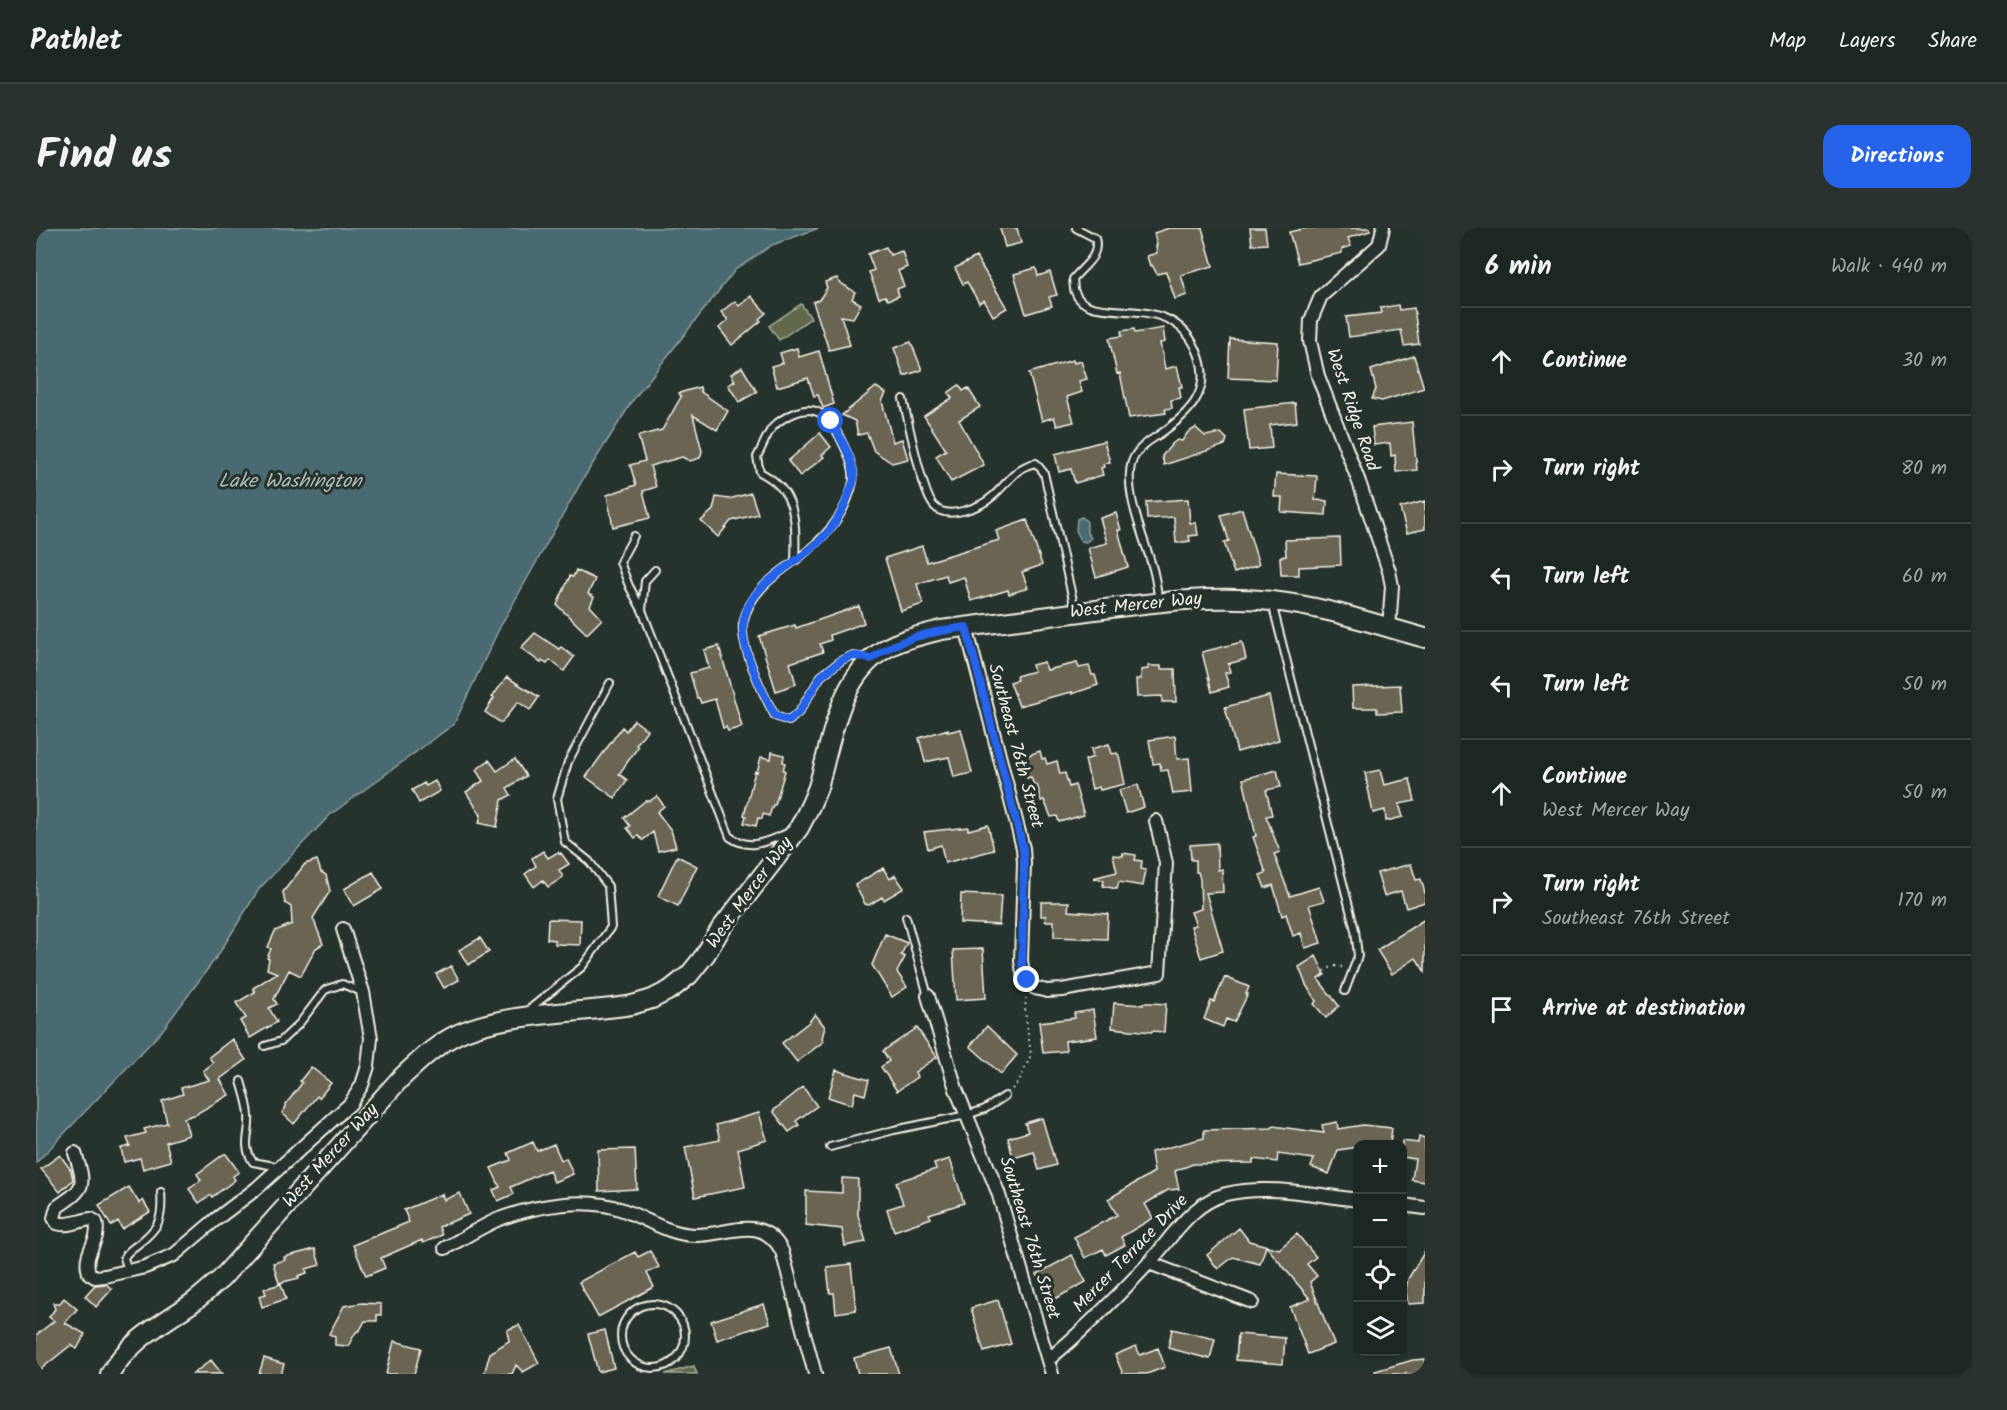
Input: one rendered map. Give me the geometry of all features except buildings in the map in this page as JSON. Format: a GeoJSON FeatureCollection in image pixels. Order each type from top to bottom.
{"type":"FeatureCollection","features":[{"type":"Feature","properties":{"kind":"street","name":"West Ridge Road"},"geometry":{"type":"LineString","coordinates":[[1383,228],[1378,245],[1321,296],[1311,320],[1310,341],[1318,376],[1359,482],[1389,570],[1392,586],[1389,629]]}},
{"type":"Feature","properties":{"kind":"street","name":"West Mercer Way"},"geometry":{"type":"LineString","coordinates":[[110,1374],[121,1357],[141,1339],[194,1302],[221,1279],[365,1117],[423,1057],[440,1045],[454,1036],[486,1024],[632,1005],[670,990],[689,975],[809,811],[840,708],[849,689],[871,659],[897,643],[917,636],[966,627],[1160,602],[1216,598],[1272,601],[1328,611],[1425,638]]}},
{"type":"Feature","properties":{"kind":"street","name":"Southeast 76th Street"},"geometry":{"type":"LineString","coordinates":[[966,627],[1023,848],[1022,961],[1023,972],[1027,980]]}},
{"type":"Feature","properties":{"kind":"street"},"geometry":{"type":"LineString","coordinates":[[1027,980],[1035,988],[1047,991],[1159,973],[1166,863],[1156,821]]}},
{"type":"Feature","properties":{"kind":"street"},"geometry":{"type":"LineString","coordinates":[[75,1153],[83,1175],[81,1187],[77,1193],[57,1207],[54,1218],[62,1225],[85,1219],[92,1219],[96,1222],[96,1236],[86,1263],[89,1273],[95,1277],[128,1271],[165,1260],[256,1189],[350,1104],[362,1085],[368,1065],[371,1038],[363,992],[343,929]]}},
{"type":"Feature","properties":{"kind":"street","name":"Southeast 76th Street"},"geometry":{"type":"LineString","coordinates":[[928,996],[957,1089],[998,1192],[1052,1374]]}},
{"type":"Feature","properties":{"kind":"street"},"geometry":{"type":"LineString","coordinates":[[350,1104],[365,1117]]}},
{"type":"Feature","properties":{"kind":"street","name":"Mercer Terrace Drive"},"geometry":{"type":"LineString","coordinates":[[1048,1360],[1085,1329],[1149,1263],[1196,1209],[1210,1200],[1226,1194],[1256,1190],[1353,1200]]}},
{"type":"Feature","properties":{"kind":"street"},"geometry":{"type":"LineString","coordinates":[[445,1248],[500,1218],[535,1208],[555,1206],[610,1206],[680,1233],[696,1235],[760,1230],[770,1234],[782,1251],[815,1374]]}},
{"type":"Feature","properties":{"kind":"street"},"geometry":{"type":"LineString","coordinates":[[1407,1206],[1425,1208]]}},
{"type":"Feature","properties":{"kind":"street"},"geometry":{"type":"LineString","coordinates":[[1149,1263],[1252,1302]]}},
{"type":"Feature","properties":{"kind":"lane"},"geometry":{"type":"LineString","coordinates":[[1076,228],[1095,238],[1098,247],[1093,257],[1073,279],[1075,293],[1084,305],[1106,310],[1145,312],[1161,316],[1179,325],[1194,341],[1201,362],[1203,382],[1196,400],[1186,414],[1139,448],[1129,477],[1134,506],[1154,571],[1160,602]]}},
{"type":"Feature","properties":{"kind":"lane"},"geometry":{"type":"LineString","coordinates":[[903,399],[928,497],[934,507],[957,512],[971,510],[991,498],[1026,465],[1036,464],[1044,473],[1076,613]]}},
{"type":"Feature","properties":{"kind":"lane"},"geometry":{"type":"LineString","coordinates":[[795,561],[796,536],[790,503],[778,484],[760,472],[757,457],[772,428],[786,417],[802,410],[818,411],[831,421],[841,439],[850,459],[854,479],[843,511],[833,526],[820,541],[795,561],[764,585],[750,603],[743,626],[745,645],[760,688],[775,716],[789,721],[799,712],[821,676],[842,660],[851,656],[871,659]]}},
{"type":"Feature","properties":{"kind":"lane"},"geometry":{"type":"LineString","coordinates":[[634,536],[620,562],[628,585],[642,610],[730,837],[741,845],[754,845],[798,828]]}},
{"type":"Feature","properties":{"kind":"lane"},"geometry":{"type":"LineString","coordinates":[[642,610],[645,580],[655,570]]}},
{"type":"Feature","properties":{"kind":"lane"},"geometry":{"type":"LineString","coordinates":[[1272,601],[1355,930],[1358,956],[1345,991]]}},
{"type":"Feature","properties":{"kind":"lane"},"geometry":{"type":"LineString","coordinates":[[518,1019],[582,967],[611,927],[608,886],[589,861],[565,842],[557,800],[568,762],[610,683]]}},
{"type":"Feature","properties":{"kind":"lane"},"geometry":{"type":"LineString","coordinates":[[906,917],[928,996]]}},
{"type":"Feature","properties":{"kind":"lane"},"geometry":{"type":"LineString","coordinates":[[265,1046],[281,1041],[299,1024],[325,990],[342,984],[363,992]]}},
{"type":"Feature","properties":{"kind":"lane"},"geometry":{"type":"LineString","coordinates":[[242,1081],[249,1116],[246,1141],[248,1154],[253,1161],[280,1167]]}},
{"type":"Feature","properties":{"kind":"lane"},"geometry":{"type":"LineString","coordinates":[[830,1147],[894,1130],[967,1115],[985,1109],[1005,1096]]}},
{"type":"Feature","properties":{"kind":"lane"},"geometry":{"type":"LineString","coordinates":[[128,1271],[124,1258],[126,1253],[152,1233],[160,1220],[161,1192]]}},
{"type":"Feature","properties":{"kind":"lane"},"geometry":{"type":"LineString","coordinates":[[643,1305],[665,1306],[681,1320],[685,1340],[677,1358],[669,1364],[647,1371],[630,1359],[624,1350],[620,1340],[621,1329],[625,1318],[633,1310],[643,1305]]}},
{"type":"Feature","properties":{"kind":"path"},"geometry":{"type":"LineString","coordinates":[[1324,971],[1334,966],[1353,970]]}},
{"type":"Feature","properties":{"kind":"path"},"geometry":{"type":"LineString","coordinates":[[1005,1096],[1018,1082],[1031,1055],[1024,1011],[1027,980]]}},
{"type":"Feature","properties":{"kind":"green space"},"geometry":{"type":"Polygon","coordinates":[[[801,304],[811,318],[779,340],[769,326],[801,304]]]}},
{"type":"Feature","properties":{"kind":"green space"},"geometry":{"type":"Polygon","coordinates":[[[694,1366],[697,1374],[665,1374],[694,1366]]]}},
{"type":"Feature","properties":{"kind":"water","name":"Lake Washington"},"geometry":{"type":"Polygon","coordinates":[[[36,228],[819,228],[772,245],[735,270],[633,400],[583,479],[500,627],[454,724],[330,815],[259,889],[218,955],[161,1032],[36,1163],[36,228]]]}},
{"type":"Feature","properties":{"kind":"water"},"geometry":{"type":"Polygon","coordinates":[[[1082,517],[1087,522],[1087,533],[1091,538],[1086,542],[1081,541],[1076,530],[1077,519],[1082,517]]]}},
{"type":"Feature","properties":{"kind":"route"},"geometry":{"type":"LineString","coordinates":[[831,421],[850,459],[854,479],[843,511],[833,526],[820,541],[764,585],[750,603],[743,626],[745,645],[760,688],[775,716],[789,721],[799,712],[821,676],[842,660],[851,656],[871,659],[883,650],[917,636],[966,627],[1023,848],[1022,961],[1023,972],[1027,980]]}}]}
